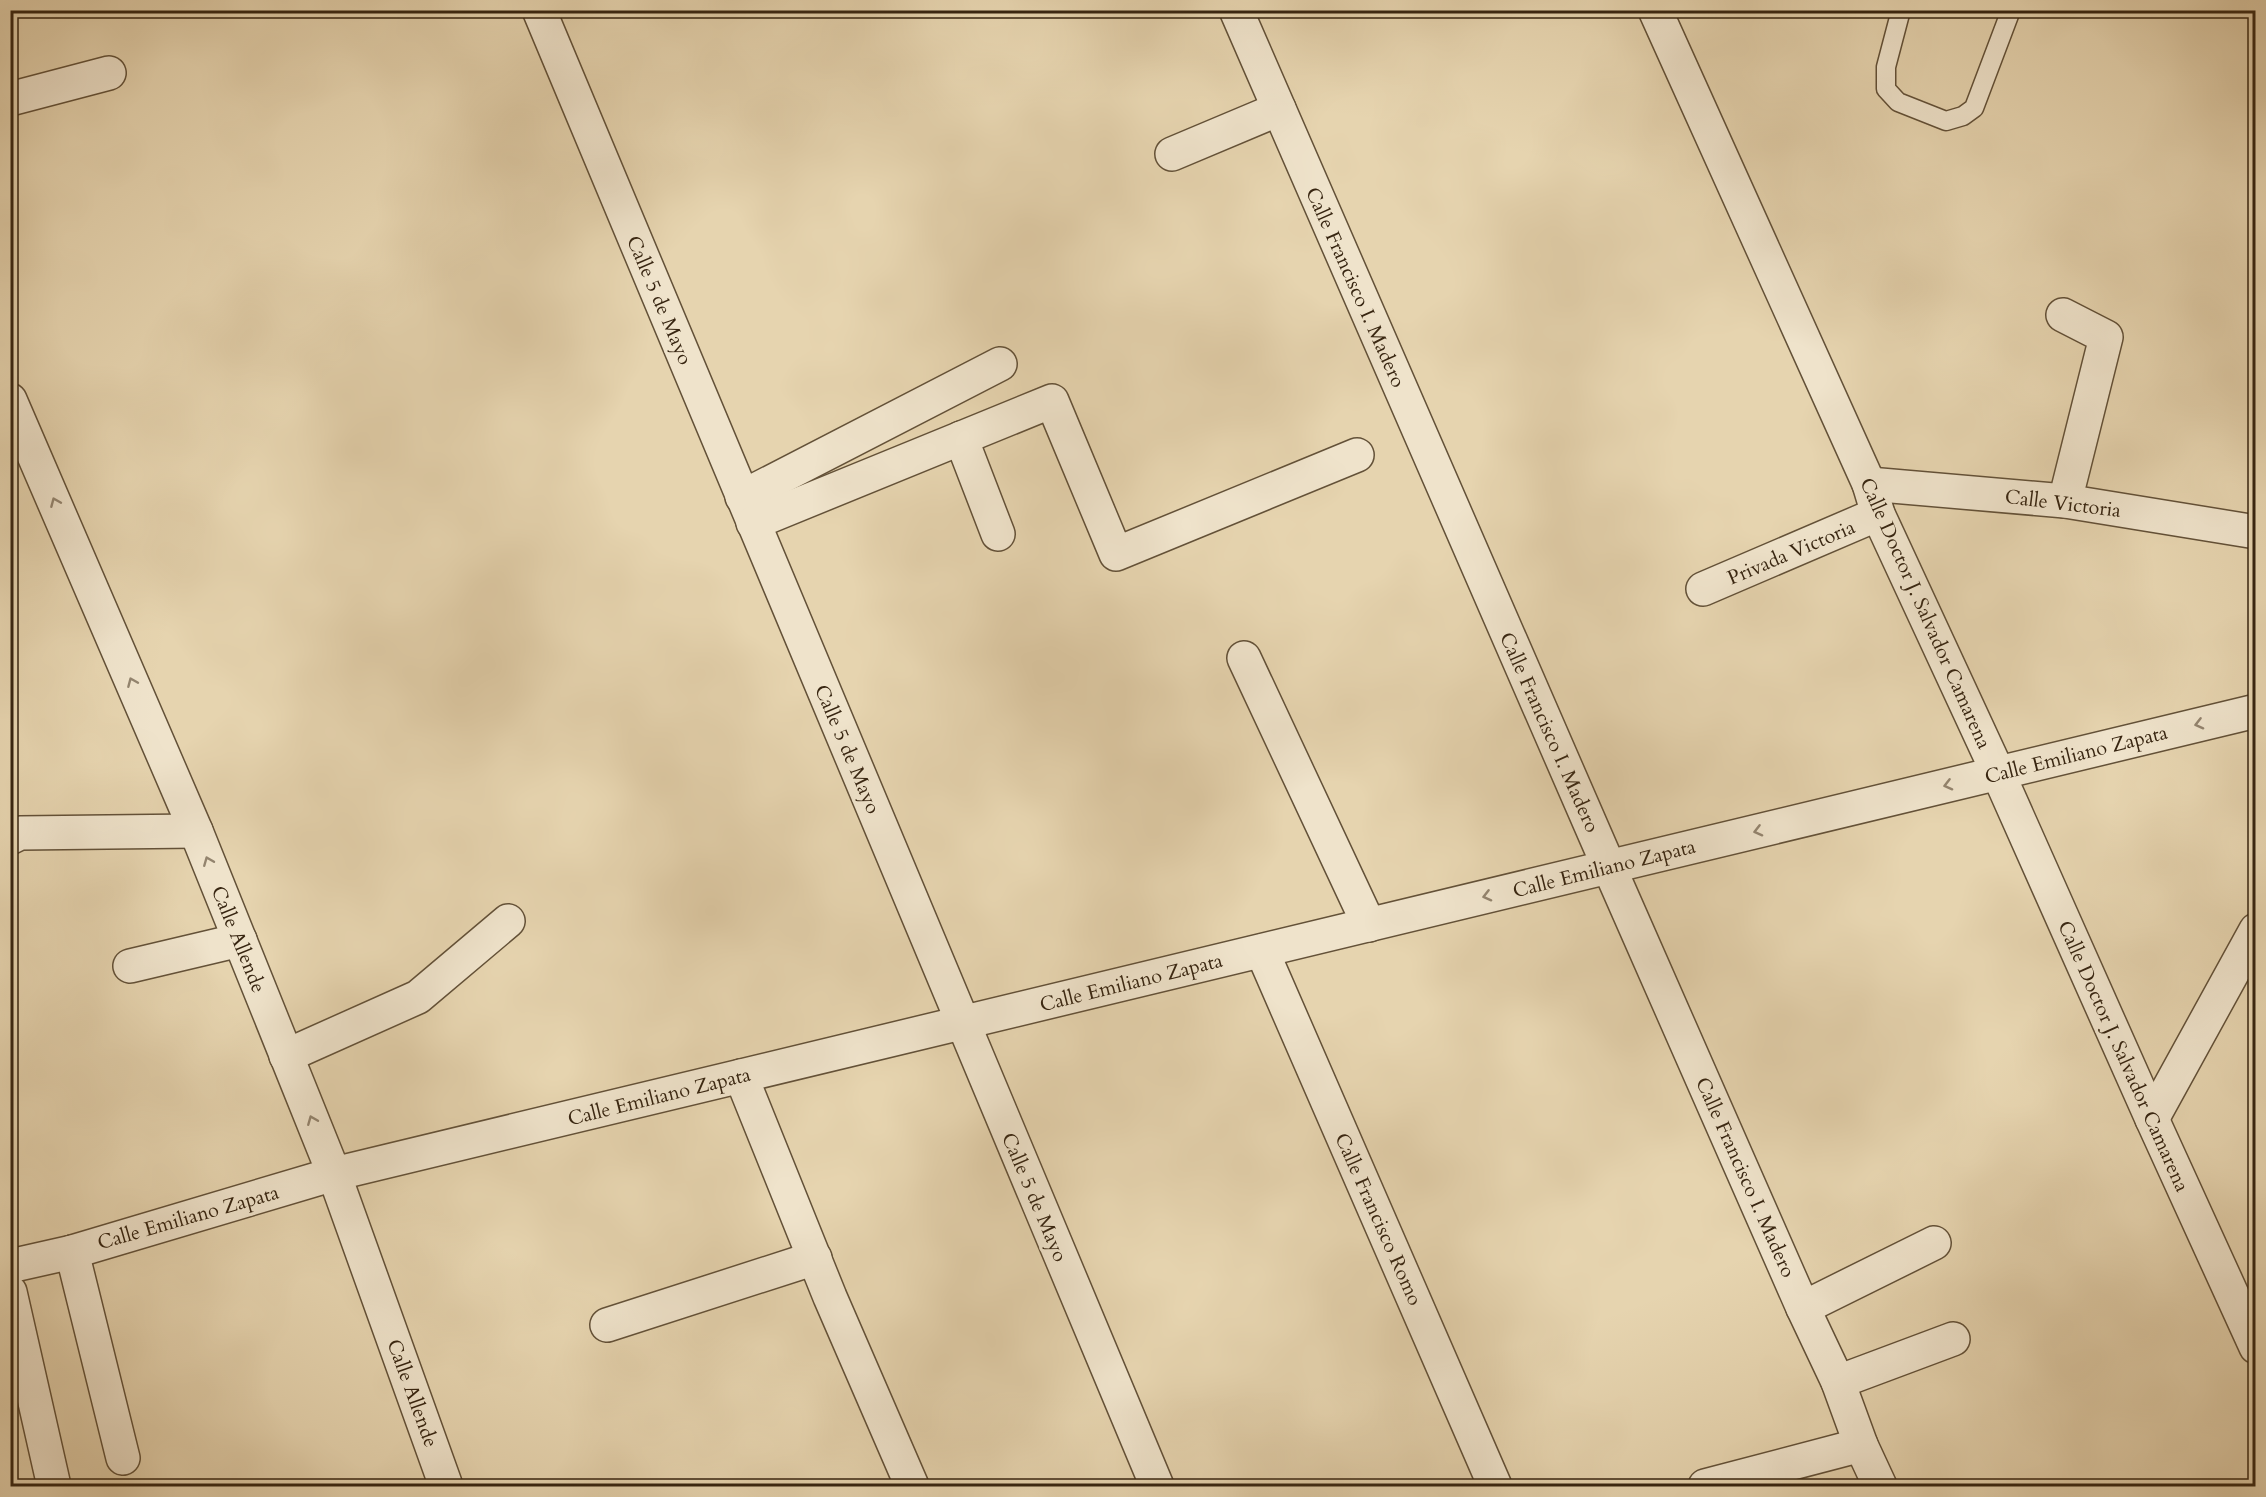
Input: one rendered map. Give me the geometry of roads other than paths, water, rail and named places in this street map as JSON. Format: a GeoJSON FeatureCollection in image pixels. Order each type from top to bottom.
{"type":"FeatureCollection","features":[{"type":"Feature","properties":{"kind":"street","name":"Calle 5 de Mayo"},"geometry":{"type":"LineString","coordinates":[[539,10],[1157,1486]]}},
{"type":"Feature","properties":{"kind":"street","name":"Calle Francisco I. Madero"},"geometry":{"type":"LineString","coordinates":[[1236,10],[1609,867],[1803,1308],[1838,1382],[1861,1445],[1880,1486]]}},
{"type":"Feature","properties":{"kind":"street","name":"Calle Doctor J. Salvador Camarena"},"geometry":{"type":"LineString","coordinates":[[1655,10],[2256,1347]]}},
{"type":"Feature","properties":{"kind":"street"},"geometry":{"type":"LineString","coordinates":[[10,99],[109,73]]}},
{"type":"Feature","properties":{"kind":"street"},"geometry":{"type":"LineString","coordinates":[[1172,154],[1279,109]]}},
{"type":"Feature","properties":{"kind":"street"},"geometry":{"type":"LineString","coordinates":[[2063,315],[2106,337],[2065,501]]}},
{"type":"Feature","properties":{"kind":"street"},"geometry":{"type":"LineString","coordinates":[[748,510],[1000,364]]}},
{"type":"Feature","properties":{"kind":"street","name":"Calle Allende"},"geometry":{"type":"LineString","coordinates":[[10,400],[196,831],[334,1174],[446,1486]]}},
{"type":"Feature","properties":{"kind":"street"},"geometry":{"type":"LineString","coordinates":[[748,510],[961,438],[1052,401],[1116,554],[1357,455]]}},
{"type":"Feature","properties":{"kind":"street"},"geometry":{"type":"LineString","coordinates":[[961,438],[998,534]]}},
{"type":"Feature","properties":{"kind":"street","name":"Calle Victoria"},"geometry":{"type":"LineString","coordinates":[[1873,499],[2065,501],[2256,532]]}},
{"type":"Feature","properties":{"kind":"street","name":"Privada Victoria"},"geometry":{"type":"LineString","coordinates":[[1703,589],[1873,499]]}},
{"type":"Feature","properties":{"kind":"street"},"geometry":{"type":"LineString","coordinates":[[1244,658],[1369,925]]}},
{"type":"Feature","properties":{"kind":"street","name":"Calle Emiliano Zapata"},"geometry":{"type":"LineString","coordinates":[[10,1266],[72,1252],[334,1174],[2256,711]]}},
{"type":"Feature","properties":{"kind":"street"},"geometry":{"type":"LineString","coordinates":[[10,838],[20,833],[196,831]]}},
{"type":"Feature","properties":{"kind":"street"},"geometry":{"type":"LineString","coordinates":[[286,1056],[418,997],[508,921]]}},
{"type":"Feature","properties":{"kind":"street"},"geometry":{"type":"LineString","coordinates":[[2152,1119],[2256,930]]}},
{"type":"Feature","properties":{"kind":"street"},"geometry":{"type":"LineString","coordinates":[[130,966],[240,940]]}},
{"type":"Feature","properties":{"kind":"street","name":"Calle Francisco Romo"},"geometry":{"type":"LineString","coordinates":[[1262,951],[1495,1486]]}},
{"type":"Feature","properties":{"kind":"street"},"geometry":{"type":"LineString","coordinates":[[741,1076],[912,1486]]}},
{"type":"Feature","properties":{"kind":"street"},"geometry":{"type":"LineString","coordinates":[[1803,1308],[1934,1243]]}},
{"type":"Feature","properties":{"kind":"street"},"geometry":{"type":"LineString","coordinates":[[72,1252],[123,1458]]}},
{"type":"Feature","properties":{"kind":"street"},"geometry":{"type":"LineString","coordinates":[[607,1325],[815,1258]]}},
{"type":"Feature","properties":{"kind":"street"},"geometry":{"type":"LineString","coordinates":[[10,1292],[54,1486]]}},
{"type":"Feature","properties":{"kind":"street"},"geometry":{"type":"LineString","coordinates":[[1838,1382],[1953,1339]]}},
{"type":"Feature","properties":{"kind":"street"},"geometry":{"type":"LineString","coordinates":[[1705,1486],[1861,1445]]}},
{"type":"Feature","properties":{"kind":"lane"},"geometry":{"type":"LineString","coordinates":[[1900,10],[1886,67],[1886,89],[1898,102],[1946,121],[1963,116],[1974,108],[2011,10]]}}]}
